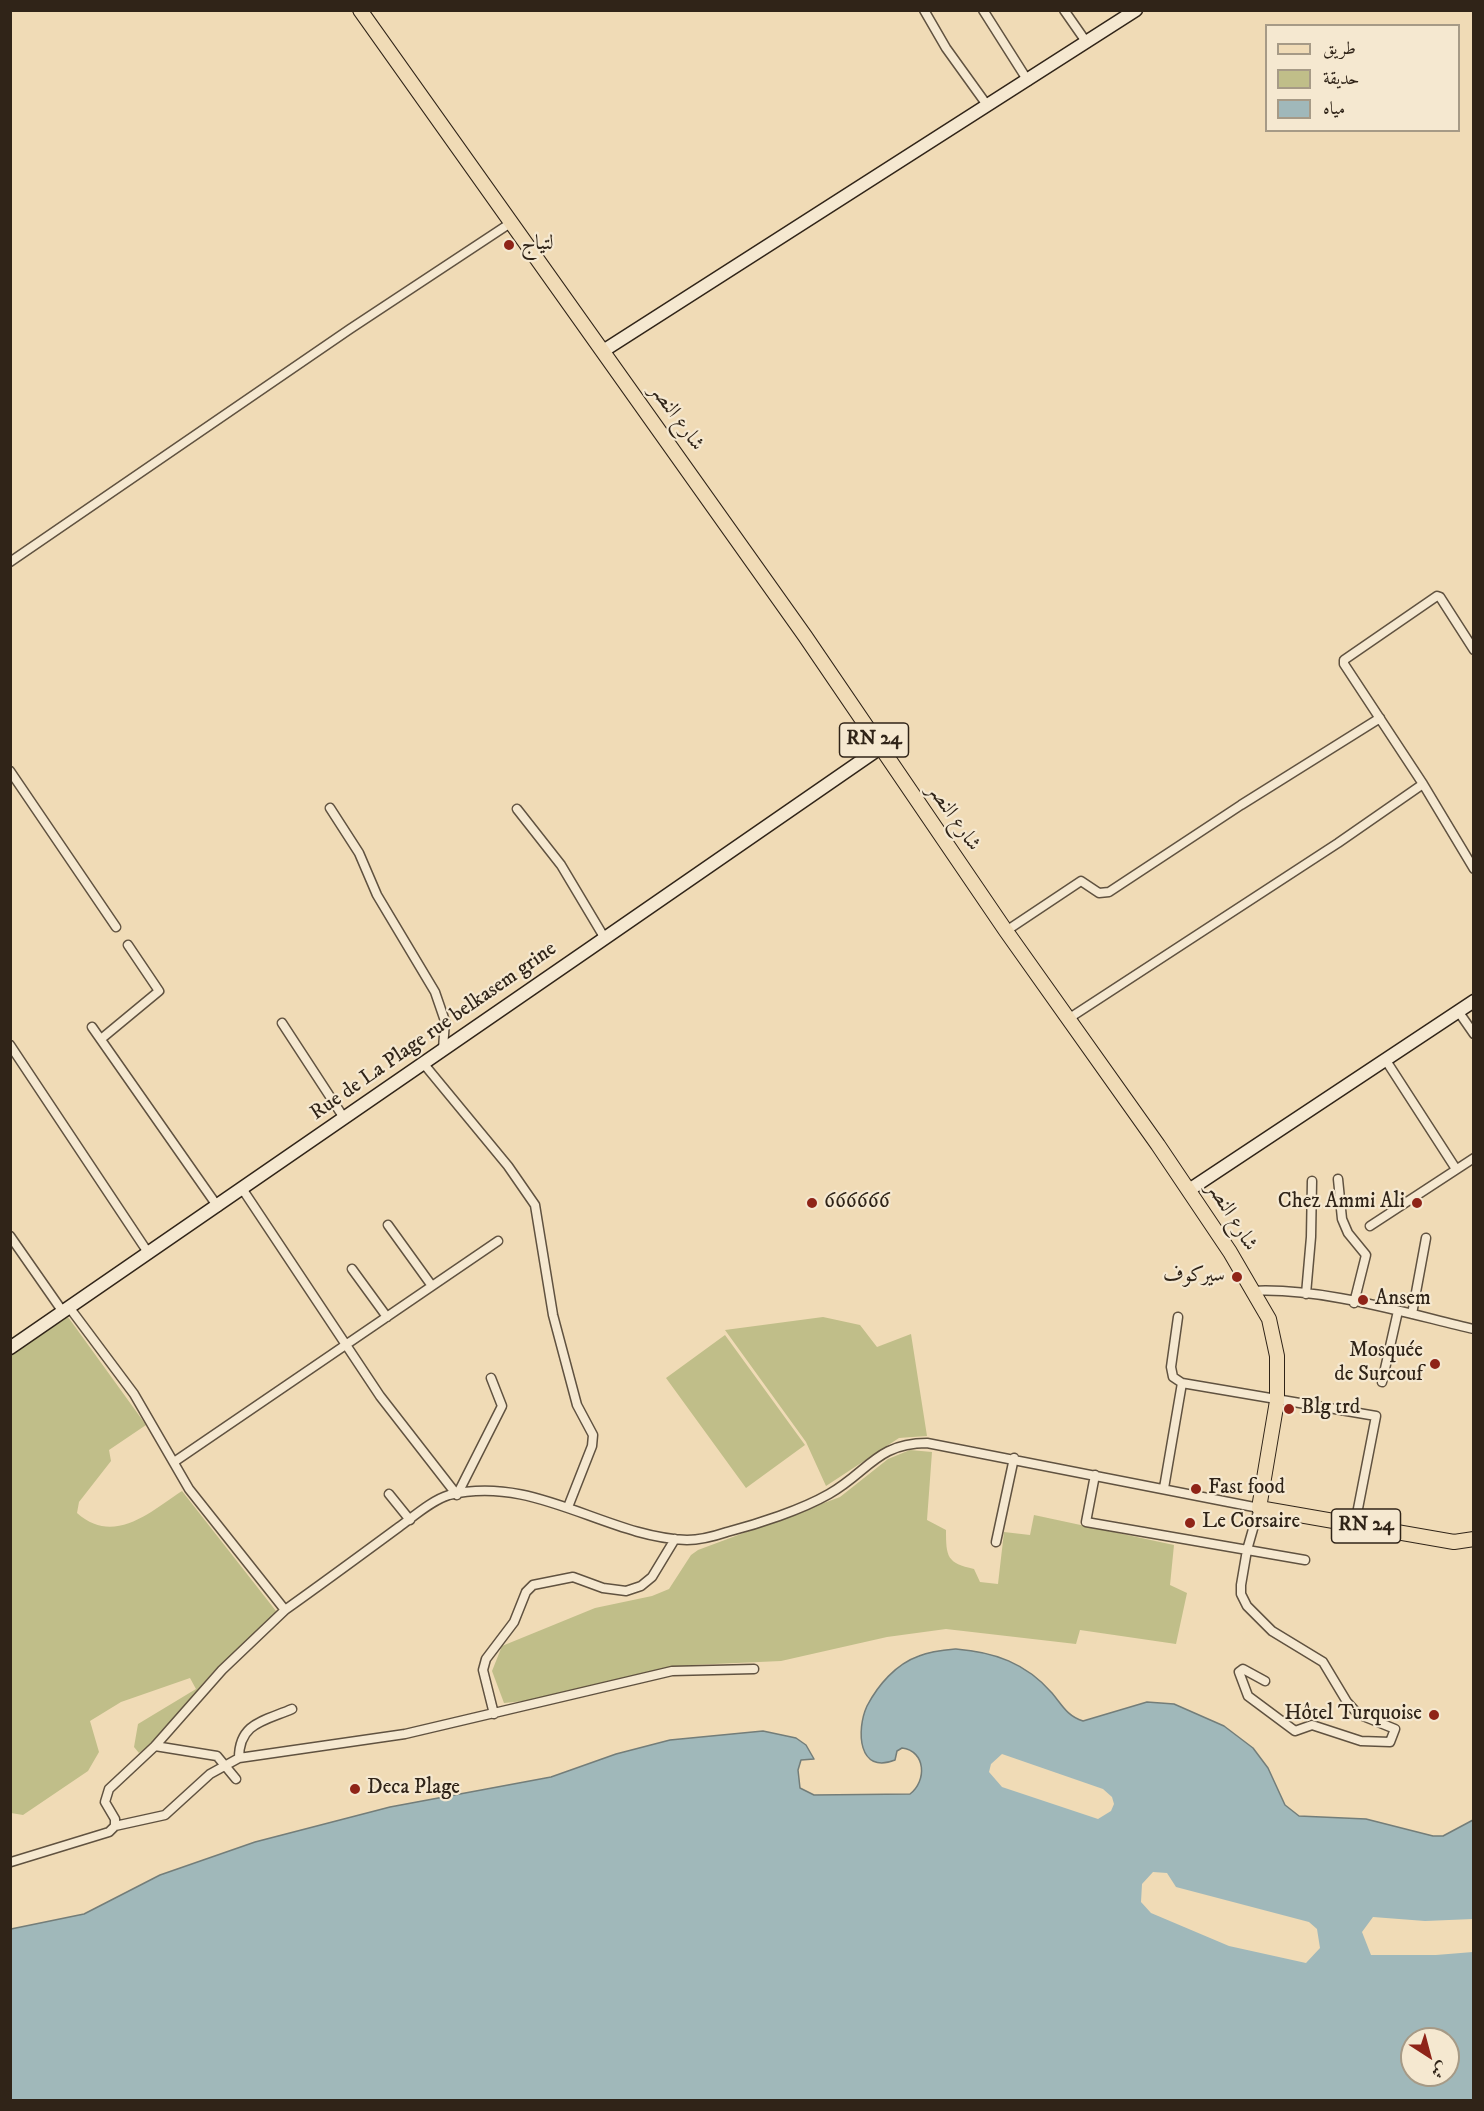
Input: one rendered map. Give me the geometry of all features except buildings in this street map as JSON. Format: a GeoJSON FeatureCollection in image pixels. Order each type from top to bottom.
{"type":"FeatureCollection","features":[{"type":"Feature","properties":{"kind":"main road","name":"شارع النصر"},"geometry":{"type":"LineString","coordinates":[[360,10],[787,611],[1006,931],[1189,1190],[1269,1319],[1277,1356],[1277,1401],[1259,1508]]}},
{"type":"Feature","properties":{"kind":"main road","name":"RN 24"},"geometry":{"type":"LineString","coordinates":[[1259,1508],[1454,1542],[1473,1539]]}},
{"type":"Feature","properties":{"kind":"street"},"geometry":{"type":"LineString","coordinates":[[924,10],[946,48],[987,105]]}},
{"type":"Feature","properties":{"kind":"street"},"geometry":{"type":"LineString","coordinates":[[982,10],[1028,81]]}},
{"type":"Feature","properties":{"kind":"street"},"geometry":{"type":"LineString","coordinates":[[1064,10],[1087,43]]}},
{"type":"Feature","properties":{"kind":"street"},"geometry":{"type":"LineString","coordinates":[[603,351],[1136,10]]}},
{"type":"Feature","properties":{"kind":"street"},"geometry":{"type":"LineString","coordinates":[[10,562],[350,329],[512,222]]}},
{"type":"Feature","properties":{"kind":"street"},"geometry":{"type":"LineString","coordinates":[[1473,650],[1440,597],[1437,596],[1344,660],[1424,784],[1473,869]]}},
{"type":"Feature","properties":{"kind":"street"},"geometry":{"type":"LineString","coordinates":[[1006,931],[1081,881],[1099,893],[1109,892],[1241,805],[1380,718]]}},
{"type":"Feature","properties":{"kind":"street","name":"Rue de La Plage rue belkasem grine"},"geometry":{"type":"LineString","coordinates":[[10,1348],[243,1190],[604,937],[880,748]]}},
{"type":"Feature","properties":{"kind":"street"},"geometry":{"type":"LineString","coordinates":[[10,771],[116,927]]}},
{"type":"Feature","properties":{"kind":"street"},"geometry":{"type":"LineString","coordinates":[[1068,1018],[1338,843],[1424,784]]}},
{"type":"Feature","properties":{"kind":"street"},"geometry":{"type":"LineString","coordinates":[[330,808],[359,853],[377,895],[435,992],[445,1022],[443,1049]]}},
{"type":"Feature","properties":{"kind":"street"},"geometry":{"type":"LineString","coordinates":[[517,809],[561,865],[604,937]]}},
{"type":"Feature","properties":{"kind":"street"},"geometry":{"type":"LineString","coordinates":[[101,1039],[159,991],[128,945]]}},
{"type":"Feature","properties":{"kind":"street"},"geometry":{"type":"LineString","coordinates":[[1189,1190],[1473,1001]]}},
{"type":"Feature","properties":{"kind":"street"},"geometry":{"type":"LineString","coordinates":[[1458,1011],[1473,1034]]}},
{"type":"Feature","properties":{"kind":"street"},"geometry":{"type":"LineString","coordinates":[[282,1023],[344,1118]]}},
{"type":"Feature","properties":{"kind":"street"},"geometry":{"type":"LineString","coordinates":[[92,1027],[218,1207]]}},
{"type":"Feature","properties":{"kind":"street"},"geometry":{"type":"LineString","coordinates":[[10,1044],[149,1254]]}},
{"type":"Feature","properties":{"kind":"street"},"geometry":{"type":"LineString","coordinates":[[1385,1059],[1456,1169]]}},
{"type":"Feature","properties":{"kind":"street"},"geometry":{"type":"LineString","coordinates":[[423,1063],[508,1166],[535,1205],[553,1315],[577,1405],[593,1435],[592,1446],[568,1507]]}},
{"type":"Feature","properties":{"kind":"street"},"geometry":{"type":"LineString","coordinates":[[1370,1226],[1473,1158]]}},
{"type":"Feature","properties":{"kind":"street"},"geometry":{"type":"LineString","coordinates":[[1338,1179],[1342,1219],[1348,1233],[1366,1255],[1354,1303]]}},
{"type":"Feature","properties":{"kind":"street"},"geometry":{"type":"LineString","coordinates":[[1306,1294],[1311,1237],[1312,1181]]}},
{"type":"Feature","properties":{"kind":"street"},"geometry":{"type":"LineString","coordinates":[[243,1190],[380,1396],[457,1495]]}},
{"type":"Feature","properties":{"kind":"street"},"geometry":{"type":"LineString","coordinates":[[388,1225],[432,1286]]}},
{"type":"Feature","properties":{"kind":"street"},"geometry":{"type":"LineString","coordinates":[[10,1236],[134,1394],[189,1489],[285,1610]]}},
{"type":"Feature","properties":{"kind":"street"},"geometry":{"type":"LineString","coordinates":[[1412,1314],[1426,1238]]}},
{"type":"Feature","properties":{"kind":"street"},"geometry":{"type":"LineString","coordinates":[[174,1462],[498,1241]]}},
{"type":"Feature","properties":{"kind":"street"},"geometry":{"type":"LineString","coordinates":[[352,1269],[387,1317]]}},
{"type":"Feature","properties":{"kind":"street"},"geometry":{"type":"LineString","coordinates":[[1251,1290],[1278,1289],[1398,1311],[1473,1329]]}},
{"type":"Feature","properties":{"kind":"street"},"geometry":{"type":"LineString","coordinates":[[1382,1382],[1398,1311]]}},
{"type":"Feature","properties":{"kind":"street"},"geometry":{"type":"LineString","coordinates":[[1178,1317],[1171,1367],[1173,1377],[1182,1383],[1277,1401],[1376,1416],[1355,1524]]}},
{"type":"Feature","properties":{"kind":"street"},"geometry":{"type":"LineString","coordinates":[[457,1495],[502,1406],[491,1378]]}},
{"type":"Feature","properties":{"kind":"street"},"geometry":{"type":"LineString","coordinates":[[1164,1488],[1182,1383]]}},
{"type":"Feature","properties":{"kind":"street"},"geometry":{"type":"LineString","coordinates":[[115,1826],[115,1820],[105,1802],[108,1789],[156,1746],[222,1670],[285,1610],[442,1498],[468,1492],[539,1497],[629,1530],[689,1540],[727,1532],[802,1506],[830,1494],[883,1454],[905,1443],[927,1443],[1014,1458],[1259,1508],[1247,1550],[1241,1594],[1247,1606],[1272,1631],[1323,1662],[1347,1702],[1358,1714],[1395,1729],[1395,1735],[1390,1742],[1379,1744],[1361,1741],[1312,1725],[1295,1731],[1248,1696],[1239,1672],[1243,1669],[1265,1681]]}},
{"type":"Feature","properties":{"kind":"street"},"geometry":{"type":"LineString","coordinates":[[996,1542],[1014,1458]]}},
{"type":"Feature","properties":{"kind":"street"},"geometry":{"type":"LineString","coordinates":[[1095,1475],[1086,1522],[1305,1560]]}},
{"type":"Feature","properties":{"kind":"street"},"geometry":{"type":"LineString","coordinates":[[389,1494],[410,1520]]}},
{"type":"Feature","properties":{"kind":"street"},"geometry":{"type":"LineString","coordinates":[[494,1714],[483,1670],[486,1659],[514,1622],[526,1592],[533,1585],[573,1577],[603,1588],[626,1591],[641,1586],[652,1577],[675,1539]]}},
{"type":"Feature","properties":{"kind":"street"},"geometry":{"type":"LineString","coordinates":[[11,1862],[109,1832],[115,1826],[165,1815],[210,1774],[239,1758],[405,1734],[672,1671],[753,1669]]}},
{"type":"Feature","properties":{"kind":"street"},"geometry":{"type":"LineString","coordinates":[[239,1758],[239,1740],[244,1733],[258,1723],[292,1709]]}},
{"type":"Feature","properties":{"kind":"street"},"geometry":{"type":"LineString","coordinates":[[156,1746],[217,1756],[226,1764],[236,1779]]}},
{"type":"Feature","properties":{"kind":"green space"},"geometry":{"type":"Polygon","coordinates":[[[68,1317],[146,1425],[109,1450],[111,1461],[79,1502],[77,1513],[91,1522],[105,1526],[118,1526],[144,1516],[182,1491],[276,1611],[262,1628],[213,1672],[160,1735],[139,1753],[134,1747],[138,1724],[196,1689],[190,1678],[121,1702],[90,1721],[99,1752],[88,1771],[23,1815],[11,1813],[11,1355],[68,1317]]]}},
{"type":"Feature","properties":{"kind":"green space"},"geometry":{"type":"Polygon","coordinates":[[[823,1317],[860,1325],[877,1347],[911,1334],[927,1436],[899,1438],[826,1486],[806,1442],[725,1330],[823,1317]]]}},
{"type":"Feature","properties":{"kind":"green space"},"geometry":{"type":"Polygon","coordinates":[[[725,1335],[805,1445],[746,1488],[666,1378],[725,1335]]]}},
{"type":"Feature","properties":{"kind":"green space"},"geometry":{"type":"Polygon","coordinates":[[[910,1450],[932,1452],[927,1520],[946,1530],[950,1557],[958,1564],[974,1569],[980,1582],[998,1584],[1004,1532],[1030,1535],[1034,1515],[1174,1545],[1170,1585],[1187,1593],[1176,1644],[1080,1630],[1076,1644],[946,1629],[887,1637],[781,1661],[692,1665],[535,1700],[504,1703],[492,1671],[502,1646],[595,1608],[652,1596],[669,1589],[691,1555],[698,1550],[840,1497],[888,1459],[910,1450]]]}},
{"type":"Feature","properties":{"kind":"water"},"geometry":{"type":"Polygon","coordinates":[[[956,1649],[996,1656],[1008,1661],[1031,1674],[1069,1713],[1083,1721],[1147,1702],[1174,1704],[1224,1726],[1253,1748],[1268,1768],[1285,1805],[1299,1816],[1366,1819],[1433,1836],[1443,1836],[1473,1820],[1473,2100],[11,2100],[11,1929],[84,1914],[160,1875],[255,1842],[390,1807],[551,1777],[616,1754],[670,1740],[763,1731],[796,1738],[806,1745],[814,1759],[801,1760],[798,1770],[800,1788],[814,1795],[910,1794],[919,1782],[920,1760],[910,1750],[902,1748],[897,1751],[895,1760],[883,1763],[873,1761],[867,1756],[861,1738],[864,1716],[867,1706],[888,1676],[903,1664],[924,1654],[956,1649]]]}},
{"type":"Feature","properties":{"kind":"pier"},"geometry":{"type":"Polygon","coordinates":[[[1002,1754],[1103,1789],[1112,1797],[1114,1804],[1111,1811],[1098,1819],[1002,1787],[989,1772],[991,1764],[1002,1754]]]}},
{"type":"Feature","properties":{"kind":"pier"},"geometry":{"type":"Polygon","coordinates":[[[1153,1872],[1167,1873],[1176,1887],[1309,1922],[1317,1929],[1320,1948],[1306,1963],[1229,1946],[1151,1913],[1141,1902],[1142,1884],[1153,1872]]]}},
{"type":"Feature","properties":{"kind":"pier"},"geometry":{"type":"Polygon","coordinates":[[[1373,1917],[1425,1921],[1473,1919],[1473,1952],[1436,1955],[1371,1955],[1362,1932],[1373,1917]]]}},
{"type":"Feature","properties":{"kind":"place","name":"لتياج"},"geometry":{"type":"Point","coordinates":[509,245]}},
{"type":"Feature","properties":{"kind":"place","name":"666666"},"geometry":{"type":"Point","coordinates":[812,1203]}},
{"type":"Feature","properties":{"kind":"place","name":"Chez Ammi Ali"},"geometry":{"type":"Point","coordinates":[1417,1203]}},
{"type":"Feature","properties":{"kind":"place","name":"سيركوف"},"geometry":{"type":"Point","coordinates":[1237,1277]}},
{"type":"Feature","properties":{"kind":"place","name":"Ansem"},"geometry":{"type":"Point","coordinates":[1363,1300]}},
{"type":"Feature","properties":{"kind":"place","name":"Mosquée de Surcouf"},"geometry":{"type":"Point","coordinates":[1435,1364]}},
{"type":"Feature","properties":{"kind":"place","name":"Blg trd"},"geometry":{"type":"Point","coordinates":[1289,1409]}},
{"type":"Feature","properties":{"kind":"place","name":"Fast food"},"geometry":{"type":"Point","coordinates":[1196,1489]}},
{"type":"Feature","properties":{"kind":"place","name":"Le Corsaire"},"geometry":{"type":"Point","coordinates":[1190,1523]}},
{"type":"Feature","properties":{"kind":"place","name":"Hôtel Turquoise"},"geometry":{"type":"Point","coordinates":[1434,1715]}},
{"type":"Feature","properties":{"kind":"place","name":"Deca Plage"},"geometry":{"type":"Point","coordinates":[355,1789]}}]}
